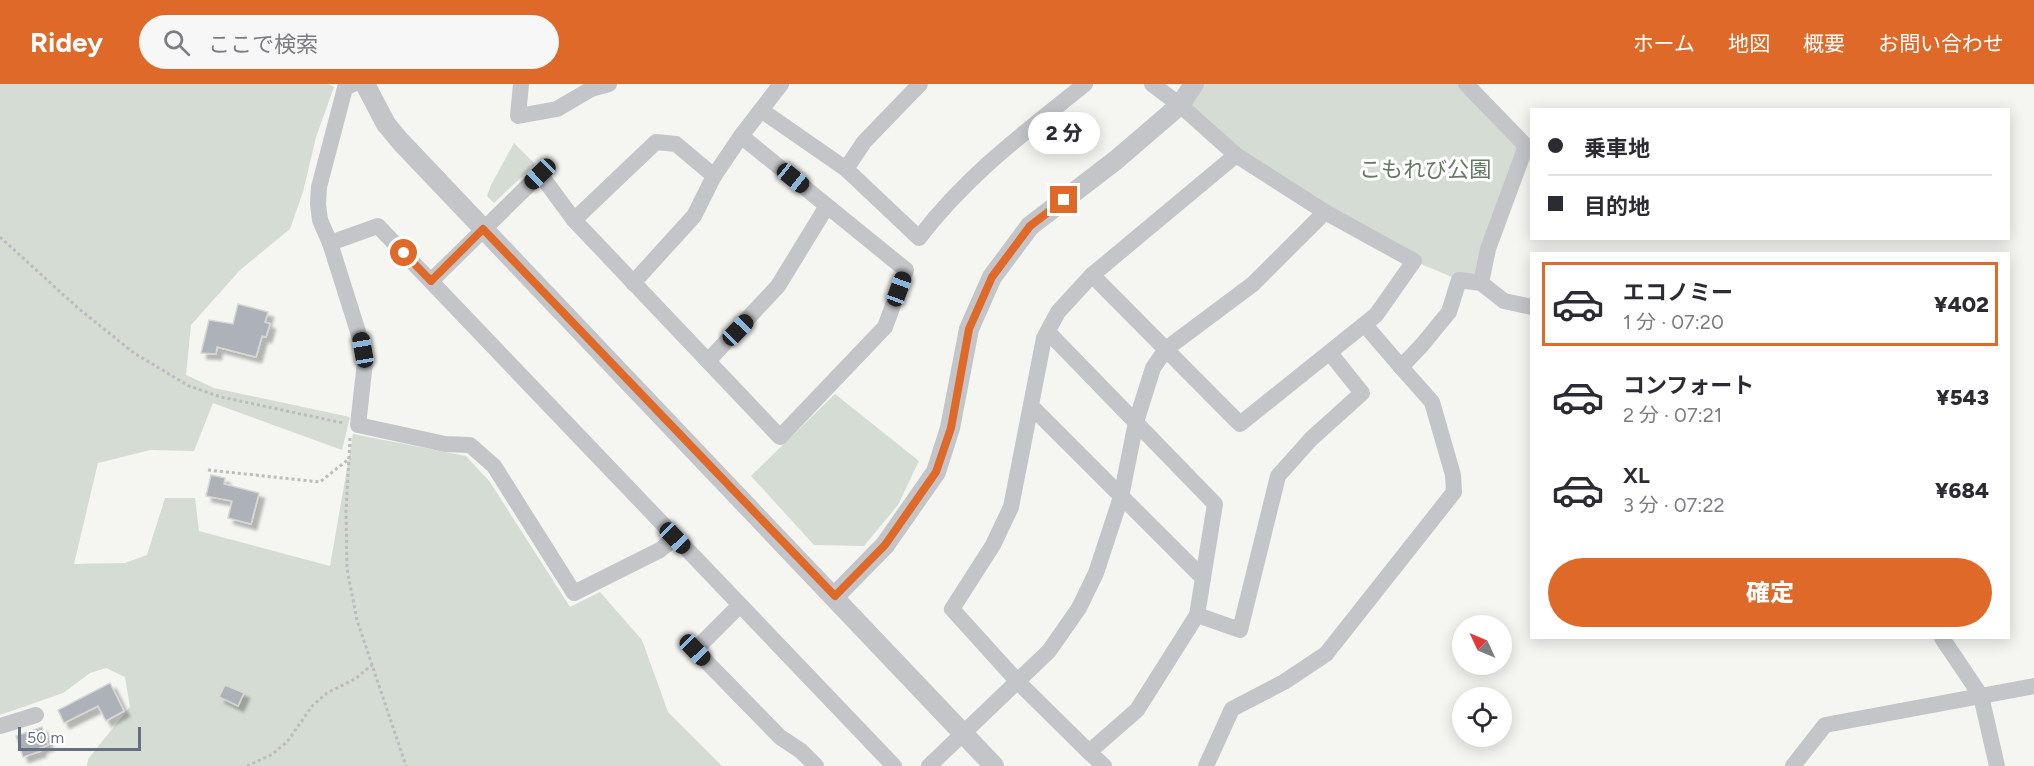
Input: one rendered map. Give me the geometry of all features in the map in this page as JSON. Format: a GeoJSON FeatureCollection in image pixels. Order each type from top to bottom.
{"type":"FeatureCollection","features":[{"type":"Feature","properties":{"kind":"street"},"geometry":{"type":"LineString","coordinates":[[353,84],[345,87],[319,187],[318,204],[320,220],[330,243],[360,338],[365,362],[356,425],[446,444],[470,444],[494,466],[574,593],[660,550],[675,538]]}},
{"type":"Feature","properties":{"kind":"street"},"geometry":{"type":"LineString","coordinates":[[365,84],[386,124],[994,766]]}},
{"type":"Feature","properties":{"kind":"street"},"geometry":{"type":"LineString","coordinates":[[521,84],[518,116],[557,109],[591,89],[609,84]]}},
{"type":"Feature","properties":{"kind":"street"},"geometry":{"type":"LineString","coordinates":[[633,283],[694,216],[714,177],[741,136],[781,84]]}},
{"type":"Feature","properties":{"kind":"street"},"geometry":{"type":"LineString","coordinates":[[846,170],[864,142],[920,84]]}},
{"type":"Feature","properties":{"kind":"street"},"geometry":{"type":"LineString","coordinates":[[761,110],[846,170],[919,238],[952,197],[1000,152],[1085,84]]}},
{"type":"Feature","properties":{"kind":"street"},"geometry":{"type":"LineString","coordinates":[[1092,274],[1240,424],[1376,315],[1414,261],[1325,212],[1236,156],[1180,105],[1152,84]]}},
{"type":"Feature","properties":{"kind":"street"},"geometry":{"type":"LineString","coordinates":[[835,596],[885,545],[936,472],[951,428],[969,329],[992,277],[1030,226],[1116,160],[1180,105],[1194,84]]}},
{"type":"Feature","properties":{"kind":"street"},"geometry":{"type":"LineString","coordinates":[[1466,84],[1526,146],[1488,249],[1481,283]]}},
{"type":"Feature","properties":{"kind":"street"},"geometry":{"type":"LineString","coordinates":[[431,281],[540,174],[574,220],[780,437],[885,327],[906,270],[741,136]]}},
{"type":"Feature","properties":{"kind":"street"},"geometry":{"type":"LineString","coordinates":[[574,220],[656,142],[676,144],[714,177]]}},
{"type":"Feature","properties":{"kind":"street"},"geometry":{"type":"LineString","coordinates":[[1104,766],[1018,682],[952,609],[993,545],[1011,507],[1044,338],[1058,312],[1092,274],[1236,156]]}},
{"type":"Feature","properties":{"kind":"street"},"geometry":{"type":"LineString","coordinates":[[708,361],[778,286],[827,206]]}},
{"type":"Feature","properties":{"kind":"street"},"geometry":{"type":"LineString","coordinates":[[929,766],[1049,651],[1079,608],[1096,573],[1121,496],[1137,422],[1153,368],[1166,349],[1253,284],[1325,212]]}},
{"type":"Feature","properties":{"kind":"street"},"geometry":{"type":"LineString","coordinates":[[330,243],[378,226],[894,766]]}},
{"type":"Feature","properties":{"kind":"street"},"geometry":{"type":"LineString","coordinates":[[1401,367],[1449,312],[1459,280],[1481,283],[1504,301],[1530,307]]}},
{"type":"Feature","properties":{"kind":"street"},"geometry":{"type":"LineString","coordinates":[[1206,766],[1232,709],[1284,682],[1326,654],[1454,492],[1454,475],[1432,402],[1365,325]]}},
{"type":"Feature","properties":{"kind":"street"},"geometry":{"type":"LineString","coordinates":[[1047,332],[1215,504],[1197,615],[1137,710],[1089,752]]}},
{"type":"Feature","properties":{"kind":"street"},"geometry":{"type":"LineString","coordinates":[[1197,615],[1240,630],[1278,476],[1311,440],[1362,393],[1330,353]]}},
{"type":"Feature","properties":{"kind":"street"},"geometry":{"type":"LineString","coordinates":[[1031,406],[1203,579]]}},
{"type":"Feature","properties":{"kind":"street"},"geometry":{"type":"LineString","coordinates":[[740,605],[695,650],[780,738],[801,751],[816,766]]}},
{"type":"Feature","properties":{"kind":"street"},"geometry":{"type":"LineString","coordinates":[[1943,639],[1981,696],[1997,766]]}},
{"type":"Feature","properties":{"kind":"street"},"geometry":{"type":"LineString","coordinates":[[1793,766],[1825,725],[2034,686]]}},
{"type":"Feature","properties":{"kind":"street"},"geometry":{"type":"LineString","coordinates":[[0,726],[36,715]]}},
{"type":"Feature","properties":{"kind":"path"},"geometry":{"type":"LineString","coordinates":[[0,237],[79,309],[134,353],[189,386],[232,400],[356,425]]}},
{"type":"Feature","properties":{"kind":"path"},"geometry":{"type":"LineString","coordinates":[[356,425],[350,431],[346,512],[347,569],[357,620],[406,766]]}},
{"type":"Feature","properties":{"kind":"path"},"geometry":{"type":"LineString","coordinates":[[208,470],[320,482],[350,458]]}},
{"type":"Feature","properties":{"kind":"path"},"geometry":{"type":"LineString","coordinates":[[247,766],[271,755],[287,742],[313,705],[327,693],[355,679],[372,664]]}},
{"type":"Feature","properties":{"kind":"green space"},"geometry":{"type":"Polygon","coordinates":[[[0,84],[328,84],[334,87],[316,137],[303,192],[290,229],[240,270],[191,325],[186,375],[214,388],[350,417],[342,450],[213,403],[194,451],[150,450],[98,463],[74,564],[125,563],[147,555],[165,498],[195,498],[199,531],[330,566],[353,434],[466,456],[490,482],[570,607],[600,592],[642,640],[668,712],[722,766],[87,766],[88,759],[130,707],[125,677],[106,668],[90,673],[63,693],[0,715],[0,84]]]}},
{"type":"Feature","properties":{"kind":"green space","name":"こもれび公園"},"geometry":{"type":"Polygon","coordinates":[[[1194,84],[1466,84],[1526,146],[1481,283],[1459,280],[1414,261],[1325,212],[1180,105],[1194,84]]]}},
{"type":"Feature","properties":{"kind":"green space"},"geometry":{"type":"Polygon","coordinates":[[[514,143],[535,164],[494,203],[487,196],[514,143]]]}},
{"type":"Feature","properties":{"kind":"green space"},"geometry":{"type":"Polygon","coordinates":[[[835,394],[919,461],[898,505],[864,546],[814,545],[751,476],[835,394]]]}},
{"type":"Feature","properties":{"kind":"building"},"geometry":{"type":"Polygon","coordinates":[[[238,304],[268,312],[265,322],[270,324],[266,337],[262,336],[256,357],[217,347],[216,354],[201,353],[209,320],[233,324],[238,304]]]}},
{"type":"Feature","properties":{"kind":"building"},"geometry":{"type":"Polygon","coordinates":[[[211,475],[225,478],[224,484],[259,493],[251,524],[228,518],[232,501],[206,496],[211,475]]]}},
{"type":"Feature","properties":{"kind":"building"},"geometry":{"type":"Polygon","coordinates":[[[110,683],[124,711],[106,721],[98,706],[64,723],[58,710],[110,683]]]}},
{"type":"Feature","properties":{"kind":"building"},"geometry":{"type":"Polygon","coordinates":[[[225,685],[244,693],[238,706],[219,697],[225,685]]]}},
{"type":"Feature","properties":{"kind":"building"},"geometry":{"type":"Polygon","coordinates":[[[42,727],[48,745],[40,748],[41,751],[23,757],[16,736],[42,727]]]}},
{"type":"Feature","properties":{"kind":"route"},"geometry":{"type":"LineString","coordinates":[[404,253],[431,281],[483,229],[835,596],[885,545],[936,472],[951,428],[969,329],[992,277],[1030,226],[1064,200]]}}]}
